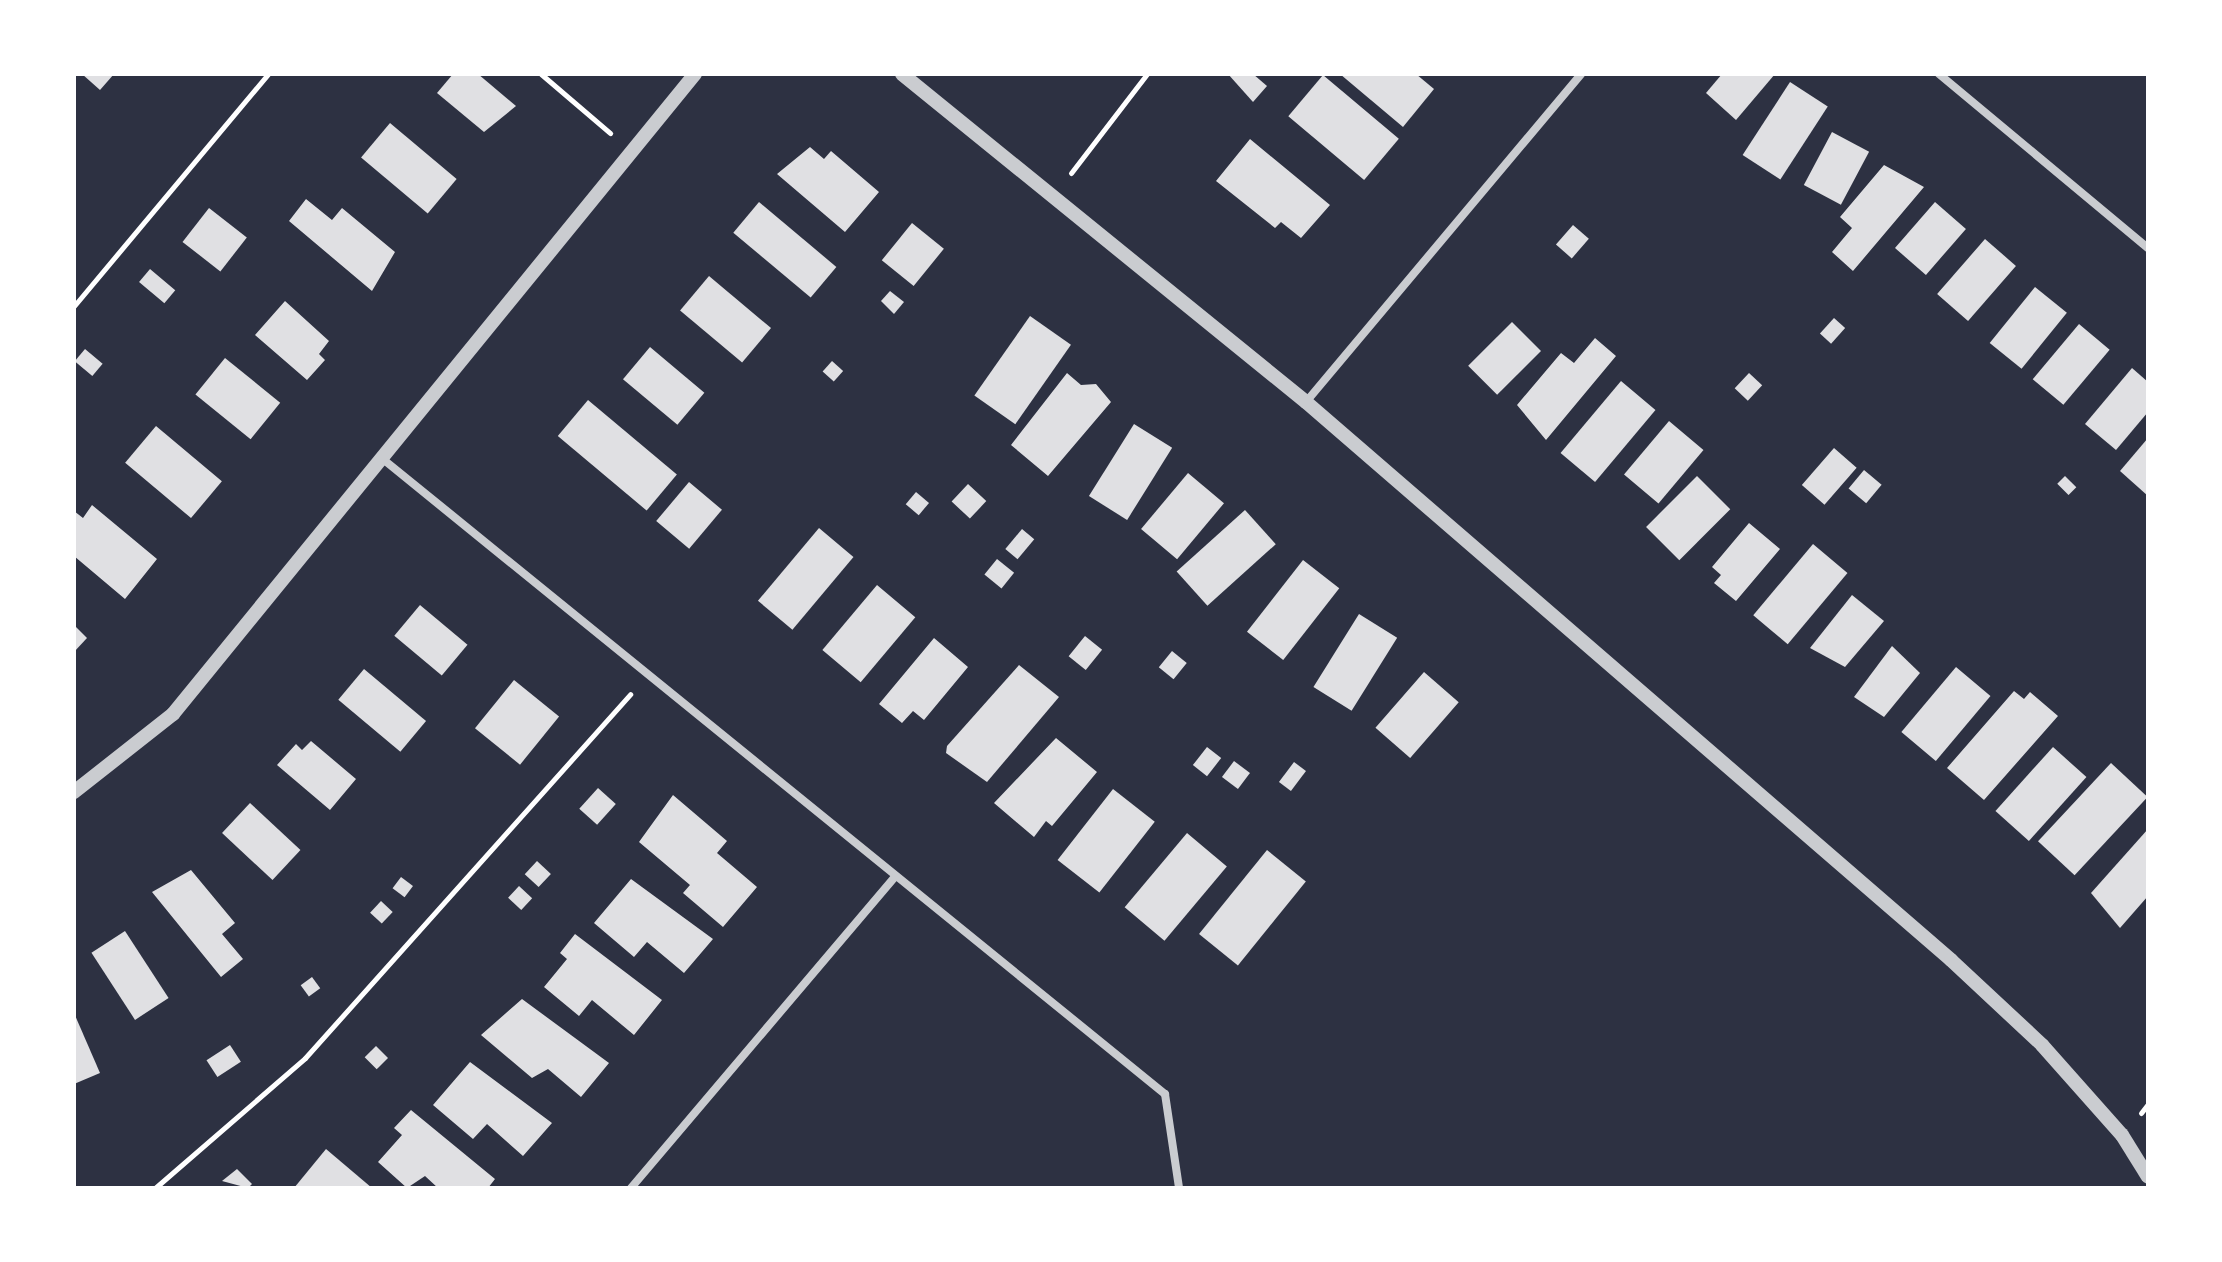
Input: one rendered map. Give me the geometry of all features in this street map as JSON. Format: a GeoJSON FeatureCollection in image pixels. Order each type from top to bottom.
{"type":"FeatureCollection","features":[{"type":"Feature","properties":{"kind":"street"},"geometry":{"type":"LineString","coordinates":[[74,792],[173,714],[384,460],[695,74]]}},
{"type":"Feature","properties":{"kind":"street"},"geometry":{"type":"LineString","coordinates":[[902,74],[1306,402],[2031,1034],[2122,1135],[2148,1177]]}},
{"type":"Feature","properties":{"kind":"street"},"geometry":{"type":"LineString","coordinates":[[1306,402],[1581,74]]}},
{"type":"Feature","properties":{"kind":"street"},"geometry":{"type":"LineString","coordinates":[[1939,74],[2148,248]]}},
{"type":"Feature","properties":{"kind":"street"},"geometry":{"type":"LineString","coordinates":[[384,460],[894,878],[1165,1094],[1179,1188]]}},
{"type":"Feature","properties":{"kind":"street"},"geometry":{"type":"LineString","coordinates":[[631,1188],[894,878]]}},
{"type":"Feature","properties":{"kind":"path"},"geometry":{"type":"LineString","coordinates":[[74,306],[268,74]]}},
{"type":"Feature","properties":{"kind":"path"},"geometry":{"type":"LineString","coordinates":[[541,74],[632,151]]}},
{"type":"Feature","properties":{"kind":"path"},"geometry":{"type":"LineString","coordinates":[[1054,197],[1147,74]]}},
{"type":"Feature","properties":{"kind":"path"},"geometry":{"type":"LineString","coordinates":[[155,1188],[305,1058],[644,674]]}},
{"type":"Feature","properties":{"kind":"building"},"geometry":{"type":"Polygon","coordinates":[[[82,74],[114,74],[100,90],[82,74]]]}},
{"type":"Feature","properties":{"kind":"building"},"geometry":{"type":"Polygon","coordinates":[[[453,74],[478,74],[516,106],[484,132],[437,93],[453,74]]]}},
{"type":"Feature","properties":{"kind":"building"},"geometry":{"type":"Polygon","coordinates":[[[1228,74],[1253,74],[1267,86],[1253,102],[1228,74]]]}},
{"type":"Feature","properties":{"kind":"building"},"geometry":{"type":"Polygon","coordinates":[[[1340,74],[1416,74],[1434,89],[1403,127],[1340,74]]]}},
{"type":"Feature","properties":{"kind":"building"},"geometry":{"type":"Polygon","coordinates":[[[1722,74],[1775,74],[1736,120],[1706,93],[1722,74]]]}},
{"type":"Feature","properties":{"kind":"building"},"geometry":{"type":"Polygon","coordinates":[[[1323,75],[1399,139],[1364,180],[1288,116],[1323,75]]]}},
{"type":"Feature","properties":{"kind":"building"},"geometry":{"type":"Polygon","coordinates":[[[1790,82],[1828,107],[1780,179],[1743,155],[1790,82]]]}},
{"type":"Feature","properties":{"kind":"building"},"geometry":{"type":"Polygon","coordinates":[[[390,123],[457,179],[428,213],[361,157],[390,123]]]}},
{"type":"Feature","properties":{"kind":"building"},"geometry":{"type":"Polygon","coordinates":[[[1832,132],[1869,152],[1841,205],[1804,185],[1832,132]]]}},
{"type":"Feature","properties":{"kind":"building"},"geometry":{"type":"Polygon","coordinates":[[[1250,139],[1330,205],[1301,238],[1281,222],[1275,228],[1216,181],[1250,139]]]}},
{"type":"Feature","properties":{"kind":"building"},"geometry":{"type":"Polygon","coordinates":[[[810,147],[824,159],[831,151],[879,192],[845,232],[777,174],[810,147]]]}},
{"type":"Feature","properties":{"kind":"building"},"geometry":{"type":"Polygon","coordinates":[[[1884,165],[1924,187],[1853,271],[1832,252],[1852,228],[1840,217],[1884,165]]]}},
{"type":"Feature","properties":{"kind":"building"},"geometry":{"type":"Polygon","coordinates":[[[306,199],[332,220],[342,208],[395,252],[372,291],[289,221],[306,199]]]}},
{"type":"Feature","properties":{"kind":"building"},"geometry":{"type":"Polygon","coordinates":[[[759,202],[836,267],[811,298],[733,233],[759,202]]]}},
{"type":"Feature","properties":{"kind":"building"},"geometry":{"type":"Polygon","coordinates":[[[1935,202],[1966,229],[1926,275],[1895,248],[1935,202]]]}},
{"type":"Feature","properties":{"kind":"building"},"geometry":{"type":"Polygon","coordinates":[[[209,208],[247,238],[220,271],[183,242],[209,208]]]}},
{"type":"Feature","properties":{"kind":"building"},"geometry":{"type":"Polygon","coordinates":[[[912,223],[944,249],[914,286],[882,260],[912,223]]]}},
{"type":"Feature","properties":{"kind":"building"},"geometry":{"type":"Polygon","coordinates":[[[1573,225],[1589,239],[1572,258],[1556,245],[1573,225]]]}},
{"type":"Feature","properties":{"kind":"building"},"geometry":{"type":"Polygon","coordinates":[[[1985,239],[2016,266],[1968,321],[1937,294],[1985,239]]]}},
{"type":"Feature","properties":{"kind":"building"},"geometry":{"type":"Polygon","coordinates":[[[150,269],[175,290],[164,303],[139,282],[150,269]]]}},
{"type":"Feature","properties":{"kind":"building"},"geometry":{"type":"Polygon","coordinates":[[[709,276],[771,328],[742,363],[680,310],[709,276]]]}},
{"type":"Feature","properties":{"kind":"building"},"geometry":{"type":"Polygon","coordinates":[[[2035,287],[2067,313],[2022,369],[1990,343],[2035,287]]]}},
{"type":"Feature","properties":{"kind":"building"},"geometry":{"type":"Polygon","coordinates":[[[890,291],[904,302],[894,314],[881,301],[890,291]]]}},
{"type":"Feature","properties":{"kind":"building"},"geometry":{"type":"Polygon","coordinates":[[[285,301],[329,341],[319,354],[325,360],[307,380],[255,335],[285,301]]]}},
{"type":"Feature","properties":{"kind":"building"},"geometry":{"type":"Polygon","coordinates":[[[1030,316],[1071,345],[1015,424],[974,395],[1030,316]]]}},
{"type":"Feature","properties":{"kind":"building"},"geometry":{"type":"Polygon","coordinates":[[[1834,318],[1845,328],[1831,344],[1820,334],[1834,318]]]}},
{"type":"Feature","properties":{"kind":"building"},"geometry":{"type":"Polygon","coordinates":[[[1512,322],[1541,351],[1497,395],[1468,366],[1512,322]]]}},
{"type":"Feature","properties":{"kind":"building"},"geometry":{"type":"Polygon","coordinates":[[[2079,324],[2110,350],[2063,405],[2033,379],[2079,324]]]}},
{"type":"Feature","properties":{"kind":"building"},"geometry":{"type":"Polygon","coordinates":[[[1595,338],[1616,356],[1546,440],[1517,405],[1561,353],[1574,363],[1595,338]]]}},
{"type":"Feature","properties":{"kind":"building"},"geometry":{"type":"Polygon","coordinates":[[[650,347],[704,393],[677,425],[623,379],[650,347]]]}},
{"type":"Feature","properties":{"kind":"building"},"geometry":{"type":"Polygon","coordinates":[[[85,349],[103,364],[92,376],[75,361],[85,349]]]}},
{"type":"Feature","properties":{"kind":"building"},"geometry":{"type":"Polygon","coordinates":[[[225,358],[280,403],[251,439],[195,395],[225,358]]]}},
{"type":"Feature","properties":{"kind":"building"},"geometry":{"type":"Polygon","coordinates":[[[832,361],[843,371],[834,381],[823,371],[832,361]]]}},
{"type":"Feature","properties":{"kind":"building"},"geometry":{"type":"Polygon","coordinates":[[[2132,368],[2148,382],[2148,412],[2116,450],[2085,424],[2132,368]]]}},
{"type":"Feature","properties":{"kind":"building"},"geometry":{"type":"Polygon","coordinates":[[[1067,373],[1081,385],[1096,384],[1111,402],[1048,476],[1011,445],[1067,373]]]}},
{"type":"Feature","properties":{"kind":"building"},"geometry":{"type":"Polygon","coordinates":[[[1749,373],[1762,385],[1748,401],[1735,388],[1749,373]]]}},
{"type":"Feature","properties":{"kind":"building"},"geometry":{"type":"Polygon","coordinates":[[[1621,381],[1655,410],[1595,482],[1561,453],[1621,381]]]}},
{"type":"Feature","properties":{"kind":"building"},"geometry":{"type":"Polygon","coordinates":[[[588,400],[677,475],[647,511],[558,436],[588,400]]]}},
{"type":"Feature","properties":{"kind":"building"},"geometry":{"type":"Polygon","coordinates":[[[1669,421],[1703,450],[1658,504],[1624,475],[1669,421]]]}},
{"type":"Feature","properties":{"kind":"building"},"geometry":{"type":"Polygon","coordinates":[[[1134,424],[1172,448],[1127,520],[1089,496],[1134,424]]]}},
{"type":"Feature","properties":{"kind":"building"},"geometry":{"type":"Polygon","coordinates":[[[156,426],[222,481],[191,518],[125,463],[156,426]]]}},
{"type":"Feature","properties":{"kind":"building"},"geometry":{"type":"Polygon","coordinates":[[[2148,438],[2148,496],[2120,471],[2148,438]]]}},
{"type":"Feature","properties":{"kind":"building"},"geometry":{"type":"Polygon","coordinates":[[[1834,448],[1857,468],[1824,505],[1802,485],[1834,448]]]}},
{"type":"Feature","properties":{"kind":"building"},"geometry":{"type":"Polygon","coordinates":[[[1864,470],[1882,485],[1866,503],[1849,488],[1864,470]]]}},
{"type":"Feature","properties":{"kind":"building"},"geometry":{"type":"Polygon","coordinates":[[[1188,473],[1224,503],[1177,559],[1141,529],[1188,473]]]}},
{"type":"Feature","properties":{"kind":"building"},"geometry":{"type":"Polygon","coordinates":[[[1697,476],[1730,509],[1679,560],[1646,527],[1697,476]]]}},
{"type":"Feature","properties":{"kind":"building"},"geometry":{"type":"Polygon","coordinates":[[[2065,476],[2076,487],[2069,495],[2057,484],[2065,476]]]}},
{"type":"Feature","properties":{"kind":"building"},"geometry":{"type":"Polygon","coordinates":[[[689,482],[722,510],[689,549],[656,521],[689,482]]]}},
{"type":"Feature","properties":{"kind":"building"},"geometry":{"type":"Polygon","coordinates":[[[968,484],[986,501],[970,519],[952,502],[968,484]]]}},
{"type":"Feature","properties":{"kind":"building"},"geometry":{"type":"Polygon","coordinates":[[[916,492],[929,503],[919,515],[906,504],[916,492]]]}},
{"type":"Feature","properties":{"kind":"building"},"geometry":{"type":"Polygon","coordinates":[[[92,505],[157,559],[125,599],[74,556],[74,511],[83,518],[92,505]]]}},
{"type":"Feature","properties":{"kind":"building"},"geometry":{"type":"Polygon","coordinates":[[[1245,510],[1276,544],[1207,606],[1177,572],[1245,510]]]}},
{"type":"Feature","properties":{"kind":"building"},"geometry":{"type":"Polygon","coordinates":[[[1749,523],[1780,549],[1736,601],[1714,583],[1721,575],[1712,567],[1749,523]]]}},
{"type":"Feature","properties":{"kind":"building"},"geometry":{"type":"Polygon","coordinates":[[[819,528],[853,557],[792,630],[758,601],[819,528]]]}},
{"type":"Feature","properties":{"kind":"building"},"geometry":{"type":"Polygon","coordinates":[[[1022,529],[1034,539],[1018,559],[1005,549],[1022,529]]]}},
{"type":"Feature","properties":{"kind":"building"},"geometry":{"type":"Polygon","coordinates":[[[1813,544],[1847,573],[1788,644],[1753,615],[1813,544]]]}},
{"type":"Feature","properties":{"kind":"building"},"geometry":{"type":"Polygon","coordinates":[[[997,559],[1014,573],[1002,588],[984,575],[997,559]]]}},
{"type":"Feature","properties":{"kind":"building"},"geometry":{"type":"Polygon","coordinates":[[[1303,560],[1339,588],[1283,660],[1247,632],[1303,560]]]}},
{"type":"Feature","properties":{"kind":"building"},"geometry":{"type":"Polygon","coordinates":[[[877,585],[915,617],[861,682],[822,650],[877,585]]]}},
{"type":"Feature","properties":{"kind":"building"},"geometry":{"type":"Polygon","coordinates":[[[1852,595],[1884,621],[1845,667],[1810,648],[1852,595]]]}},
{"type":"Feature","properties":{"kind":"building"},"geometry":{"type":"Polygon","coordinates":[[[420,605],[467,645],[442,675],[394,636],[420,605]]]}},
{"type":"Feature","properties":{"kind":"building"},"geometry":{"type":"Polygon","coordinates":[[[1359,614],[1397,638],[1352,711],[1313,687],[1359,614]]]}},
{"type":"Feature","properties":{"kind":"building"},"geometry":{"type":"Polygon","coordinates":[[[74,625],[87,638],[74,652],[74,625]]]}},
{"type":"Feature","properties":{"kind":"building"},"geometry":{"type":"Polygon","coordinates":[[[1085,636],[1102,650],[1086,670],[1069,656],[1085,636]]]}},
{"type":"Feature","properties":{"kind":"building"},"geometry":{"type":"Polygon","coordinates":[[[934,638],[968,667],[924,720],[913,711],[902,723],[879,704],[934,638]]]}},
{"type":"Feature","properties":{"kind":"building"},"geometry":{"type":"Polygon","coordinates":[[[1892,646],[1920,673],[1884,717],[1854,697],[1892,646]]]}},
{"type":"Feature","properties":{"kind":"building"},"geometry":{"type":"Polygon","coordinates":[[[1172,651],[1187,663],[1174,679],[1159,667],[1172,651]]]}},
{"type":"Feature","properties":{"kind":"building"},"geometry":{"type":"Polygon","coordinates":[[[1019,665],[1059,697],[987,782],[946,753],[947,746],[1019,665]]]}},
{"type":"Feature","properties":{"kind":"building"},"geometry":{"type":"Polygon","coordinates":[[[1956,667],[1990,696],[1936,761],[1901,732],[1956,667]]]}},
{"type":"Feature","properties":{"kind":"building"},"geometry":{"type":"Polygon","coordinates":[[[364,669],[426,721],[400,752],[338,700],[364,669]]]}},
{"type":"Feature","properties":{"kind":"building"},"geometry":{"type":"Polygon","coordinates":[[[1424,672],[1459,702],[1410,758],[1375,728],[1424,672]]]}},
{"type":"Feature","properties":{"kind":"building"},"geometry":{"type":"Polygon","coordinates":[[[514,680],[559,717],[520,765],[475,728],[514,680]]]}},
{"type":"Feature","properties":{"kind":"building"},"geometry":{"type":"Polygon","coordinates":[[[2014,691],[2024,699],[2030,692],[2058,716],[1984,800],[1947,768],[2014,691]]]}},
{"type":"Feature","properties":{"kind":"building"},"geometry":{"type":"Polygon","coordinates":[[[1056,738],[1097,772],[1052,826],[1046,821],[1034,837],[994,803],[1056,738]]]}},
{"type":"Feature","properties":{"kind":"building"},"geometry":{"type":"Polygon","coordinates":[[[311,741],[356,779],[330,810],[277,765],[296,744],[302,750],[311,741]]]}},
{"type":"Feature","properties":{"kind":"building"},"geometry":{"type":"Polygon","coordinates":[[[1207,747],[1221,758],[1207,776],[1193,765],[1207,747]]]}},
{"type":"Feature","properties":{"kind":"building"},"geometry":{"type":"Polygon","coordinates":[[[2053,747],[2086,777],[2029,841],[1995,811],[2053,747]]]}},
{"type":"Feature","properties":{"kind":"building"},"geometry":{"type":"Polygon","coordinates":[[[1234,761],[1250,773],[1238,789],[1222,777],[1234,761]]]}},
{"type":"Feature","properties":{"kind":"building"},"geometry":{"type":"Polygon","coordinates":[[[1294,762],[1306,771],[1291,791],[1279,782],[1294,762]]]}},
{"type":"Feature","properties":{"kind":"building"},"geometry":{"type":"Polygon","coordinates":[[[2111,763],[2148,797],[2075,875],[2038,841],[2111,763]]]}},
{"type":"Feature","properties":{"kind":"building"},"geometry":{"type":"Polygon","coordinates":[[[598,788],[616,804],[597,825],[579,809],[598,788]]]}},
{"type":"Feature","properties":{"kind":"building"},"geometry":{"type":"Polygon","coordinates":[[[1113,789],[1155,822],[1099,893],[1058,860],[1113,789]]]}},
{"type":"Feature","properties":{"kind":"building"},"geometry":{"type":"Polygon","coordinates":[[[673,795],[727,841],[717,853],[757,887],[723,927],[683,893],[690,885],[639,842],[673,795]]]}},
{"type":"Feature","properties":{"kind":"building"},"geometry":{"type":"Polygon","coordinates":[[[250,803],[300,850],[273,880],[222,833],[250,803]]]}},
{"type":"Feature","properties":{"kind":"building"},"geometry":{"type":"Polygon","coordinates":[[[2148,829],[2148,896],[2120,928],[2091,893],[2148,829]]]}},
{"type":"Feature","properties":{"kind":"building"},"geometry":{"type":"Polygon","coordinates":[[[1187,833],[1227,866],[1164,941],[1125,907],[1187,833]]]}},
{"type":"Feature","properties":{"kind":"building"},"geometry":{"type":"Polygon","coordinates":[[[1267,850],[1306,881],[1238,965],[1199,934],[1267,850]]]}},
{"type":"Feature","properties":{"kind":"building"},"geometry":{"type":"Polygon","coordinates":[[[537,861],[551,874],[539,887],[525,874],[537,861]]]}},
{"type":"Feature","properties":{"kind":"building"},"geometry":{"type":"Polygon","coordinates":[[[191,870],[235,923],[222,934],[243,959],[221,977],[152,892],[191,870]]]}},
{"type":"Feature","properties":{"kind":"building"},"geometry":{"type":"Polygon","coordinates":[[[401,877],[413,886],[405,897],[393,888],[401,877]]]}},
{"type":"Feature","properties":{"kind":"building"},"geometry":{"type":"Polygon","coordinates":[[[631,879],[713,939],[684,973],[647,942],[634,957],[594,923],[631,879]]]}},
{"type":"Feature","properties":{"kind":"building"},"geometry":{"type":"Polygon","coordinates":[[[519,886],[532,898],[521,910],[508,898],[519,886]]]}},
{"type":"Feature","properties":{"kind":"building"},"geometry":{"type":"Polygon","coordinates":[[[381,901],[393,912],[382,924],[370,913],[381,901]]]}},
{"type":"Feature","properties":{"kind":"building"},"geometry":{"type":"Polygon","coordinates":[[[125,931],[169,998],[135,1020],[91,953],[125,931]]]}},
{"type":"Feature","properties":{"kind":"building"},"geometry":{"type":"Polygon","coordinates":[[[575,934],[662,1000],[634,1035],[592,1000],[579,1016],[544,987],[567,959],[560,953],[575,934]]]}},
{"type":"Feature","properties":{"kind":"building"},"geometry":{"type":"Polygon","coordinates":[[[312,977],[320,988],[309,997],[301,985],[312,977]]]}},
{"type":"Feature","properties":{"kind":"building"},"geometry":{"type":"Polygon","coordinates":[[[522,999],[609,1063],[581,1097],[548,1069],[532,1078],[481,1035],[522,999]]]}},
{"type":"Feature","properties":{"kind":"building"},"geometry":{"type":"Polygon","coordinates":[[[74,1013],[100,1073],[74,1084],[74,1013]]]}},
{"type":"Feature","properties":{"kind":"building"},"geometry":{"type":"Polygon","coordinates":[[[230,1045],[241,1062],[217,1077],[207,1060],[230,1045]]]}},
{"type":"Feature","properties":{"kind":"building"},"geometry":{"type":"Polygon","coordinates":[[[376,1046],[388,1058],[377,1069],[365,1057],[376,1046]]]}},
{"type":"Feature","properties":{"kind":"building"},"geometry":{"type":"Polygon","coordinates":[[[470,1062],[552,1123],[523,1156],[487,1124],[473,1139],[433,1105],[470,1062]]]}},
{"type":"Feature","properties":{"kind":"building"},"geometry":{"type":"Polygon","coordinates":[[[411,1110],[495,1179],[488,1188],[438,1188],[425,1176],[407,1188],[378,1162],[402,1135],[394,1128],[411,1110]]]}},
{"type":"Feature","properties":{"kind":"building"},"geometry":{"type":"Polygon","coordinates":[[[326,1149],[372,1188],[294,1188],[326,1149]]]}},
{"type":"Feature","properties":{"kind":"building"},"geometry":{"type":"Polygon","coordinates":[[[237,1169],[252,1184],[248,1188],[222,1181],[237,1169]]]}}]}
